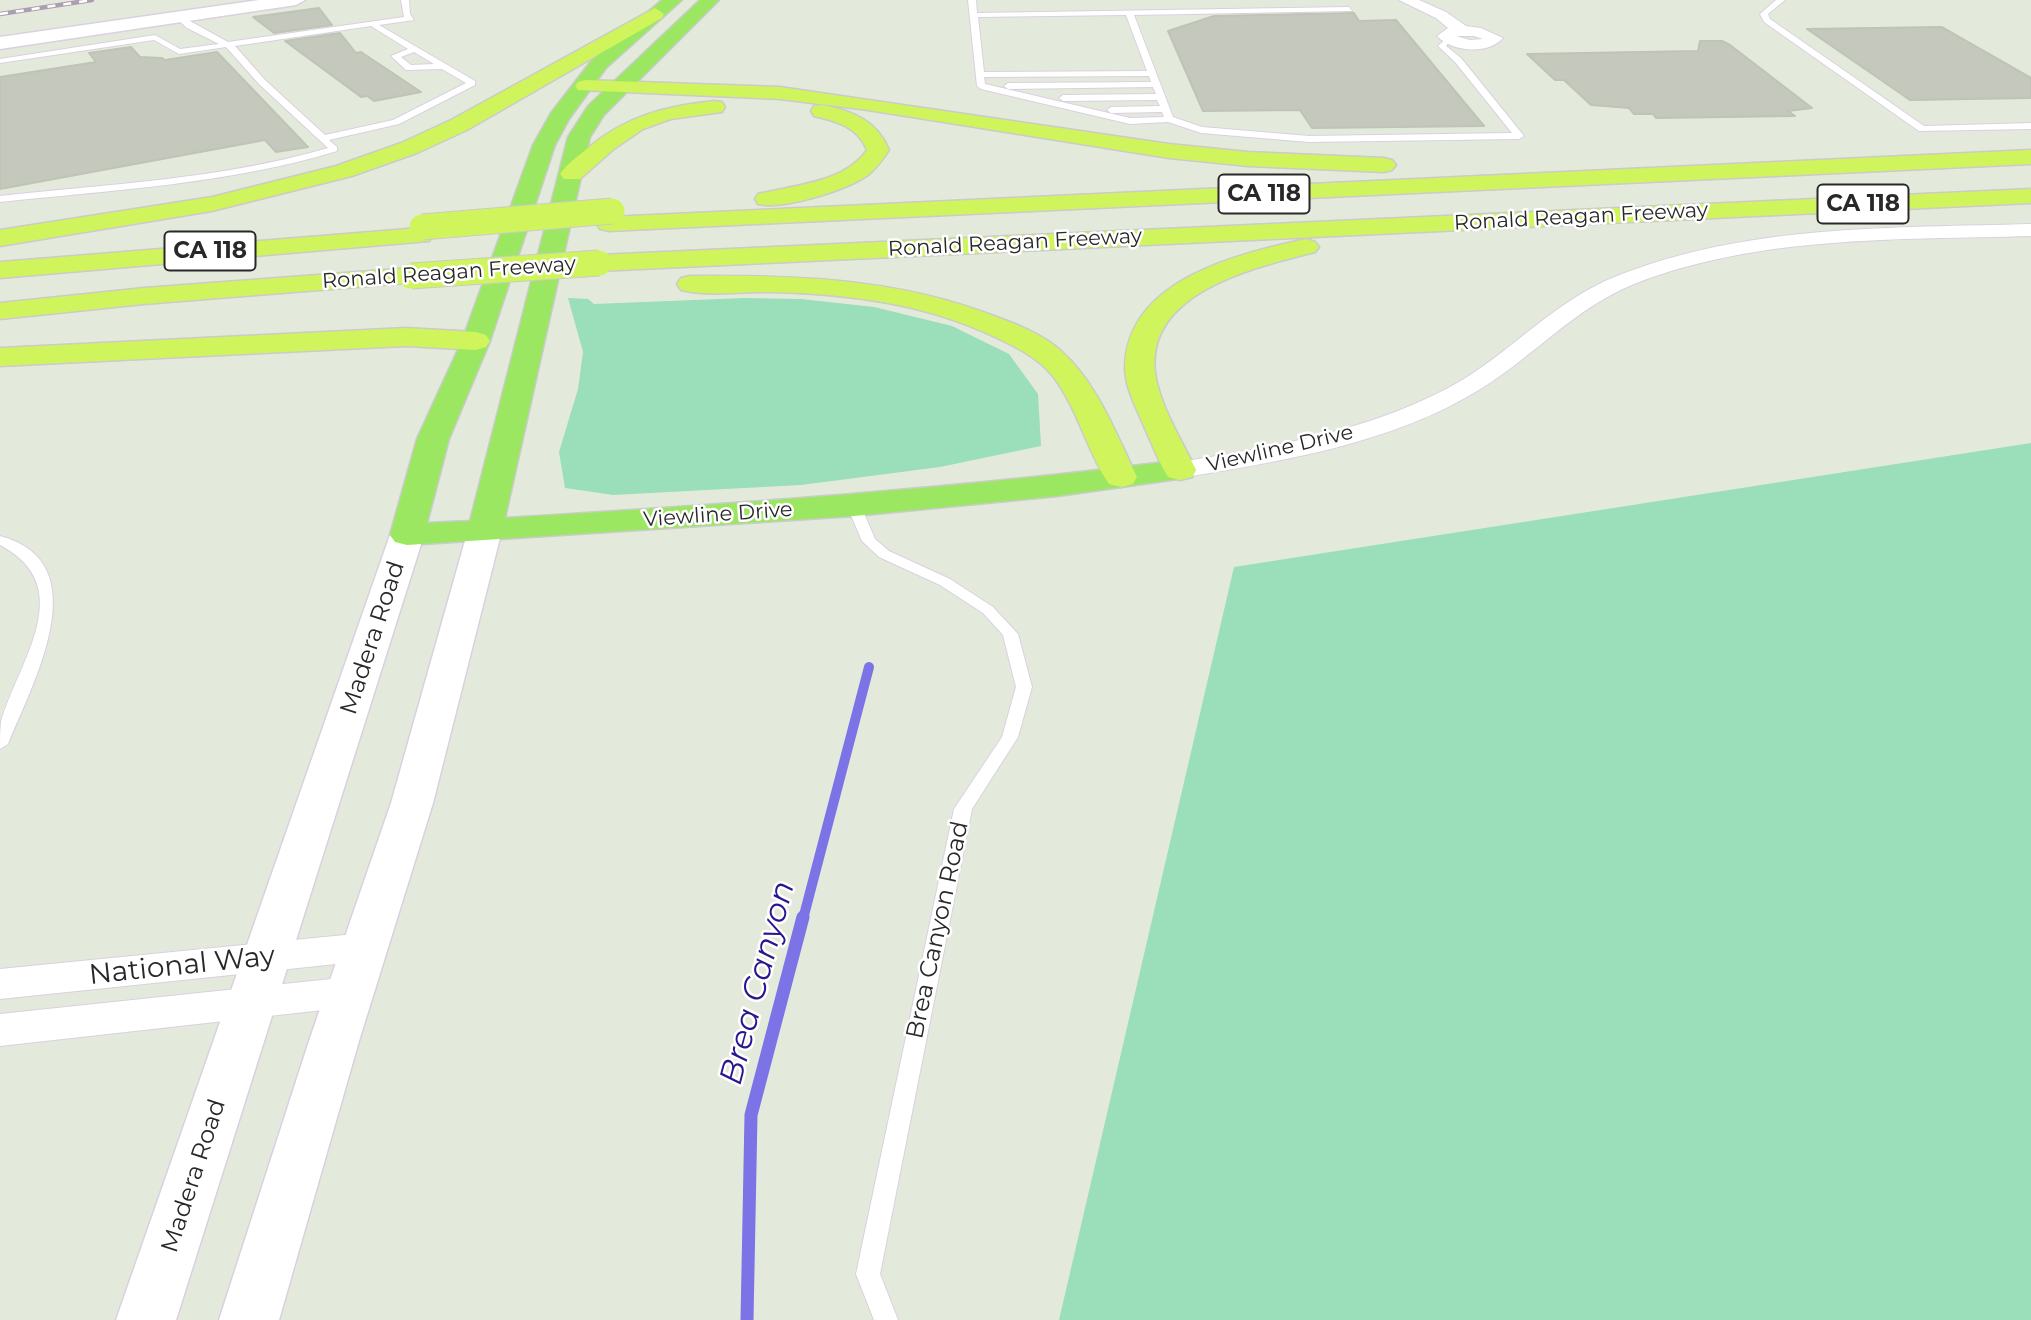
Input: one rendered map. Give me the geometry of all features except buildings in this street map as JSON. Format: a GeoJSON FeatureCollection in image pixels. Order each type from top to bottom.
{"type":"FeatureCollection","features":[{"type":"Feature","properties":{"kind":"highway"},"geometry":{"type":"LineString","coordinates":[[0,237],[212,204],[344,171],[409,148],[459,125],[664,7]]}},
{"type":"Feature","properties":{"kind":"highway"},"geometry":{"type":"LineString","coordinates":[[585,86],[780,93],[1169,151],[1302,162],[1471,166],[1918,162]]}},
{"type":"Feature","properties":{"kind":"highway"},"geometry":{"type":"LineString","coordinates":[[572,174],[610,138],[630,125],[665,114],[727,106],[777,105],[827,112],[848,118],[870,131],[878,150],[874,159],[854,174],[802,192],[610,218]]}},
{"type":"Feature","properties":{"kind":"highway","name":"Ronald Reagan Freeway"},"geometry":{"type":"LineString","coordinates":[[0,271],[421,231],[610,218],[2031,157]]}},
{"type":"Feature","properties":{"kind":"highway","name":"Ronald Reagan Freeway"},"geometry":{"type":"LineString","coordinates":[[596,274],[2031,195]]}},
{"type":"Feature","properties":{"kind":"highway"},"geometry":{"type":"LineString","coordinates":[[1180,470],[1140,374],[1139,355],[1147,333],[1160,312],[1202,281],[1270,254],[1313,246],[1386,238],[1506,232],[1695,212]]}},
{"type":"Feature","properties":{"kind":"highway"},"geometry":{"type":"LineString","coordinates":[[596,274],[834,285],[899,296],[961,313],[1023,339],[1051,357],[1072,382],[1121,477]]}},
{"type":"Feature","properties":{"kind":"highway","name":"CA 118"},"geometry":{"type":"LineString","coordinates":[[0,311],[144,296],[291,297],[410,284],[596,274]]}},
{"type":"Feature","properties":{"kind":"highway"},"geometry":{"type":"LineString","coordinates":[[0,357],[406,337],[476,341]]}},
{"type":"Feature","properties":{"kind":"main road"},"geometry":{"type":"LineString","coordinates":[[485,530],[579,137],[596,111],[619,86],[710,0]]}},
{"type":"Feature","properties":{"kind":"main road","name":"Madera Road"},"geometry":{"type":"LineString","coordinates":[[407,535],[433,439],[476,341],[544,145],[559,118],[599,64],[664,7]]}},
{"type":"Feature","properties":{"kind":"main road","name":"Viewline Drive"},"geometry":{"type":"LineString","coordinates":[[407,535],[854,506],[1058,486],[1180,470]]}},
{"type":"Feature","properties":{"kind":"street"},"geometry":{"type":"LineString","coordinates":[[0,43],[296,0]]}},
{"type":"Feature","properties":{"kind":"street"},"geometry":{"type":"LineString","coordinates":[[1406,0],[1441,15],[1455,34]]}},
{"type":"Feature","properties":{"kind":"street","name":"Viewline Drive"},"geometry":{"type":"LineString","coordinates":[[1180,470],[1270,456],[1362,430],[1418,410],[1459,392],[1493,370],[1579,303],[1610,286],[1680,262],[1721,252],[1796,241],[2031,230]]}},
{"type":"Feature","properties":{"kind":"street"},"geometry":{"type":"LineString","coordinates":[[249,1320],[350,992],[412,803],[485,530]]}},
{"type":"Feature","properties":{"kind":"street","name":"Madera Road"},"geometry":{"type":"LineString","coordinates":[[146,1320],[407,535]]}},
{"type":"Feature","properties":{"kind":"street","name":"National Way"},"geometry":{"type":"LineString","coordinates":[[0,984],[365,947]]}},
{"type":"Feature","properties":{"kind":"street","name":"National Way"},"geometry":{"type":"LineString","coordinates":[[0,1030],[350,992]]}},
{"type":"Feature","properties":{"kind":"lane"},"geometry":{"type":"LineString","coordinates":[[0,61],[155,37],[179,52],[374,25],[411,18],[407,15],[405,0]]}},
{"type":"Feature","properties":{"kind":"lane"},"geometry":{"type":"LineString","coordinates":[[972,0],[980,81]]}},
{"type":"Feature","properties":{"kind":"lane"},"geometry":{"type":"LineString","coordinates":[[1781,0],[1764,14],[1767,20],[1922,129],[2031,126]]}},
{"type":"Feature","properties":{"kind":"lane"},"geometry":{"type":"LineString","coordinates":[[975,15],[1349,9]]}},
{"type":"Feature","properties":{"kind":"lane"},"geometry":{"type":"LineString","coordinates":[[1129,12],[1159,93],[1201,130],[1309,139],[1519,136],[1458,60],[1442,46],[1455,34]]}},
{"type":"Feature","properties":{"kind":"lane"},"geometry":{"type":"LineString","coordinates":[[0,199],[196,178],[298,160],[334,149],[261,82],[245,59],[227,44],[190,26],[179,17]]}},
{"type":"Feature","properties":{"kind":"lane"},"geometry":{"type":"LineString","coordinates":[[325,138],[396,122],[472,83],[374,25]]}},
{"type":"Feature","properties":{"kind":"lane"},"geometry":{"type":"LineString","coordinates":[[415,49],[395,56],[409,68],[443,66]]}},
{"type":"Feature","properties":{"kind":"lane"},"geometry":{"type":"LineString","coordinates":[[980,81],[1159,93]]}},
{"type":"Feature","properties":{"kind":"lane"},"geometry":{"type":"LineString","coordinates":[[980,81],[999,91],[1084,110],[1159,93]]}},
{"type":"Feature","properties":{"kind":"lane"},"geometry":{"type":"LineString","coordinates":[[999,91],[1159,93]]}},
{"type":"Feature","properties":{"kind":"lane"},"geometry":{"type":"LineString","coordinates":[[1015,94],[1159,93]]}},
{"type":"Feature","properties":{"kind":"lane"},"geometry":{"type":"LineString","coordinates":[[1036,99],[1159,93]]}},
{"type":"Feature","properties":{"kind":"lane"},"geometry":{"type":"LineString","coordinates":[[1050,102],[1159,93]]}},
{"type":"Feature","properties":{"kind":"lane"},"geometry":{"type":"LineString","coordinates":[[1071,107],[1159,93]]}},
{"type":"Feature","properties":{"kind":"lane","name":"Brea Canyon Road"},"geometry":{"type":"LineString","coordinates":[[854,506],[869,541],[884,554],[945,582],[988,610],[1010,634],[1024,687],[1010,737],[963,809],[869,1273],[886,1320]]}},
{"type":"Feature","properties":{"kind":"lane"},"geometry":{"type":"LineString","coordinates":[[0,540],[24,552],[46,580],[48,612],[38,648],[0,744]]}},
{"type":"Feature","properties":{"kind":"green space"},"geometry":{"type":"Polygon","coordinates":[[[568,298],[588,299],[594,304],[744,298],[801,299],[874,307],[952,326],[1009,354],[1038,394],[1041,446],[940,467],[801,485],[613,495],[565,488],[559,452],[578,389],[583,352],[568,298]]]}},
{"type":"Feature","properties":{"kind":"green space"},"geometry":{"type":"Polygon","coordinates":[[[2031,443],[2031,1320],[1059,1320],[1234,567],[2031,443]]]}},
{"type":"Feature","properties":{"kind":"waterway","name":"Brea Canyon"},"geometry":{"type":"LineString","coordinates":[[803,919],[869,667]]}},
{"type":"Feature","properties":{"kind":"waterway","name":"Brea Canyon"},"geometry":{"type":"LineString","coordinates":[[747,1320],[751,1115],[803,917]]}},
{"type":"Feature","properties":{"kind":"railway"},"geometry":{"type":"LineString","coordinates":[[0,14],[92,0]]}}]}
